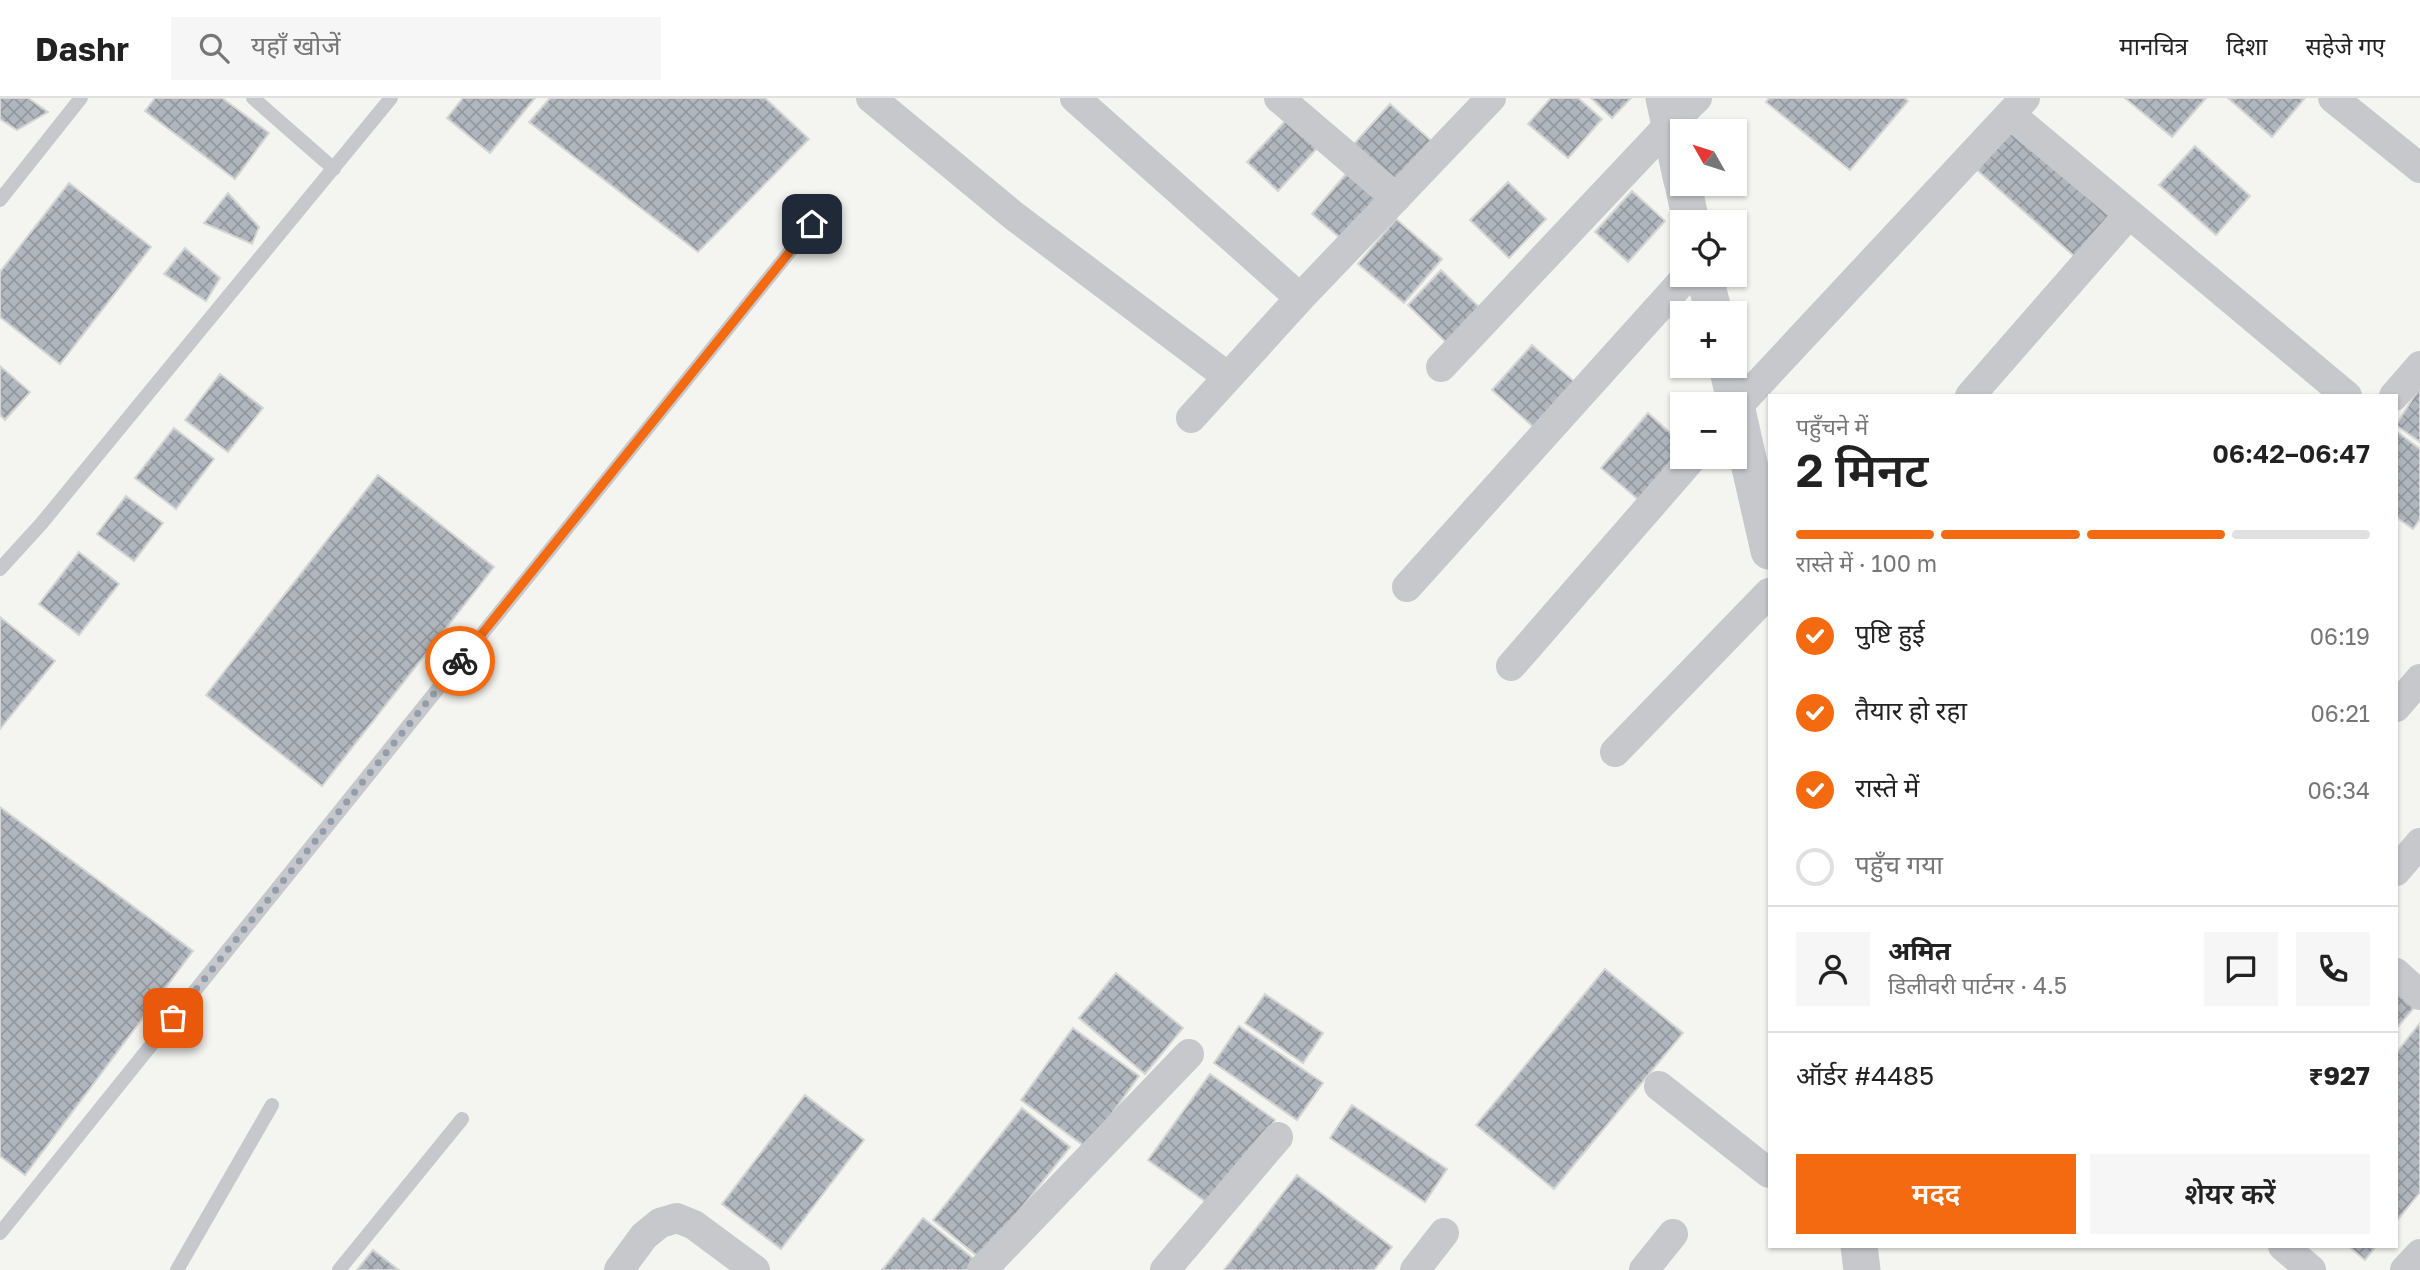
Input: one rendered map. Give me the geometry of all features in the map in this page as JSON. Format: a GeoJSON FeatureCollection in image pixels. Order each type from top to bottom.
{"type":"FeatureCollection","features":[{"type":"Feature","properties":{"kind":"street"},"geometry":{"type":"LineString","coordinates":[[871,98],[1014,216],[1228,377]]}},
{"type":"Feature","properties":{"kind":"street"},"geometry":{"type":"LineString","coordinates":[[1075,98],[1300,298]]}},
{"type":"Feature","properties":{"kind":"street"},"geometry":{"type":"LineString","coordinates":[[1279,98],[1396,198]]}},
{"type":"Feature","properties":{"kind":"street"},"geometry":{"type":"LineString","coordinates":[[1191,418],[1300,298],[1491,98]]}},
{"type":"Feature","properties":{"kind":"street"},"geometry":{"type":"LineString","coordinates":[[1441,367],[1667,111],[1697,98]]}},
{"type":"Feature","properties":{"kind":"street"},"geometry":{"type":"LineString","coordinates":[[2333,98],[2420,168]]}},
{"type":"Feature","properties":{"kind":"street"},"geometry":{"type":"LineString","coordinates":[[1747,395],[2018,106],[2129,214],[2345,394]]}},
{"type":"Feature","properties":{"kind":"street"},"geometry":{"type":"LineString","coordinates":[[1972,394],[2129,214]]}},
{"type":"Feature","properties":{"kind":"street"},"geometry":{"type":"LineString","coordinates":[[1407,587],[1677,287]]}},
{"type":"Feature","properties":{"kind":"street"},"geometry":{"type":"LineString","coordinates":[[2397,394],[2420,366]]}},
{"type":"Feature","properties":{"kind":"street"},"geometry":{"type":"LineString","coordinates":[[1747,433],[1760,464],[1768,541]]}},
{"type":"Feature","properties":{"kind":"street"},"geometry":{"type":"LineString","coordinates":[[1511,666],[1683,469]]}},
{"type":"Feature","properties":{"kind":"street"},"geometry":{"type":"LineString","coordinates":[[1615,752],[1768,594]]}},
{"type":"Feature","properties":{"kind":"street"},"geometry":{"type":"LineString","coordinates":[[2398,705],[2420,679]]}},
{"type":"Feature","properties":{"kind":"street"},"geometry":{"type":"LineString","coordinates":[[2398,869],[2420,843]]}},
{"type":"Feature","properties":{"kind":"street"},"geometry":{"type":"LineString","coordinates":[[982,1270],[1189,1054]]}},
{"type":"Feature","properties":{"kind":"street"},"geometry":{"type":"LineString","coordinates":[[1659,1086],[1768,1172]]}},
{"type":"Feature","properties":{"kind":"street"},"geometry":{"type":"LineString","coordinates":[[1165,1270],[1278,1137]]}},
{"type":"Feature","properties":{"kind":"street"},"geometry":{"type":"LineString","coordinates":[[619,1270],[644,1236],[660,1223],[677,1218],[694,1225],[755,1270]]}},
{"type":"Feature","properties":{"kind":"street"},"geometry":{"type":"LineString","coordinates":[[1415,1270],[1444,1233]]}},
{"type":"Feature","properties":{"kind":"street"},"geometry":{"type":"LineString","coordinates":[[1644,1270],[1673,1234]]}},
{"type":"Feature","properties":{"kind":"street"},"geometry":{"type":"LineString","coordinates":[[1859,1248],[1862,1270]]}},
{"type":"Feature","properties":{"kind":"street"},"geometry":{"type":"LineString","coordinates":[[2285,1248],[2311,1270]]}},
{"type":"Feature","properties":{"kind":"street"},"geometry":{"type":"LineString","coordinates":[[2405,1270],[2420,1254]]}},
{"type":"Feature","properties":{"kind":"lane"},"geometry":{"type":"LineString","coordinates":[[0,200],[81,98]]}},
{"type":"Feature","properties":{"kind":"lane"},"geometry":{"type":"LineString","coordinates":[[253,98],[334,169]]}},
{"type":"Feature","properties":{"kind":"lane"},"geometry":{"type":"LineString","coordinates":[[0,569],[50,514],[391,98]]}},
{"type":"Feature","properties":{"kind":"lane"},"geometry":{"type":"LineString","coordinates":[[0,1233],[812,224]]}},
{"type":"Feature","properties":{"kind":"lane"},"geometry":{"type":"LineString","coordinates":[[177,1270],[272,1105]]}},
{"type":"Feature","properties":{"kind":"lane"},"geometry":{"type":"LineString","coordinates":[[339,1270],[462,1119]]}},
{"type":"Feature","properties":{"kind":"building"},"geometry":{"type":"Polygon","coordinates":[[[0,98],[28,98],[48,112],[17,130],[0,119],[0,98]]]}},
{"type":"Feature","properties":{"kind":"building"},"geometry":{"type":"Polygon","coordinates":[[[155,98],[222,98],[269,133],[235,179],[145,111],[155,98]]]}},
{"type":"Feature","properties":{"kind":"building"},"geometry":{"type":"Polygon","coordinates":[[[463,98],[535,98],[490,153],[447,118],[463,98]]]}},
{"type":"Feature","properties":{"kind":"building"},"geometry":{"type":"Polygon","coordinates":[[[550,98],[765,98],[809,139],[698,252],[529,122],[550,98]]]}},
{"type":"Feature","properties":{"kind":"building"},"geometry":{"type":"Polygon","coordinates":[[[1551,98],[1578,98],[1602,119],[1568,158],[1528,124],[1551,98]]]}},
{"type":"Feature","properties":{"kind":"building"},"geometry":{"type":"Polygon","coordinates":[[[1591,98],[1631,98],[1612,118],[1591,98]]]}},
{"type":"Feature","properties":{"kind":"building"},"geometry":{"type":"Polygon","coordinates":[[[1769,98],[1904,98],[1908,101],[1850,170],[1766,102],[1769,98]]]}},
{"type":"Feature","properties":{"kind":"building"},"geometry":{"type":"Polygon","coordinates":[[[2125,98],[2206,98],[2172,137],[2125,98]]]}},
{"type":"Feature","properties":{"kind":"building"},"geometry":{"type":"Polygon","coordinates":[[[2228,98],[2305,98],[2272,137],[2228,98]]]}},
{"type":"Feature","properties":{"kind":"building"},"geometry":{"type":"Polygon","coordinates":[[[1390,104],[1437,146],[1401,187],[1354,144],[1390,104]]]}},
{"type":"Feature","properties":{"kind":"building"},"geometry":{"type":"Polygon","coordinates":[[[1289,117],[1320,145],[1278,191],[1247,162],[1289,117]]]}},
{"type":"Feature","properties":{"kind":"building"},"geometry":{"type":"Polygon","coordinates":[[[2013,129],[2117,221],[2081,262],[1977,170],[2013,129]]]}},
{"type":"Feature","properties":{"kind":"building"},"geometry":{"type":"Polygon","coordinates":[[[2195,146],[2250,196],[2216,235],[2159,185],[2195,146]]]}},
{"type":"Feature","properties":{"kind":"building"},"geometry":{"type":"Polygon","coordinates":[[[1351,168],[1385,197],[1346,243],[1312,214],[1351,168]]]}},
{"type":"Feature","properties":{"kind":"building"},"geometry":{"type":"Polygon","coordinates":[[[1508,182],[1546,219],[1509,258],[1470,220],[1508,182]]]}},
{"type":"Feature","properties":{"kind":"building"},"geometry":{"type":"Polygon","coordinates":[[[69,183],[151,247],[60,364],[0,317],[0,272],[69,183]]]}},
{"type":"Feature","properties":{"kind":"building"},"geometry":{"type":"Polygon","coordinates":[[[1632,191],[1665,221],[1628,262],[1595,232],[1632,191]]]}},
{"type":"Feature","properties":{"kind":"building"},"geometry":{"type":"Polygon","coordinates":[[[228,193],[259,227],[252,244],[204,223],[228,193]]]}},
{"type":"Feature","properties":{"kind":"building"},"geometry":{"type":"Polygon","coordinates":[[[1396,219],[1442,259],[1404,303],[1358,264],[1396,219]]]}},
{"type":"Feature","properties":{"kind":"building"},"geometry":{"type":"Polygon","coordinates":[[[185,248],[220,278],[206,301],[164,274],[185,248]]]}},
{"type":"Feature","properties":{"kind":"building"},"geometry":{"type":"Polygon","coordinates":[[[1441,270],[1484,312],[1450,346],[1408,305],[1441,270]]]}},
{"type":"Feature","properties":{"kind":"building"},"geometry":{"type":"Polygon","coordinates":[[[1532,345],[1577,384],[1537,430],[1492,390],[1532,345]]]}},
{"type":"Feature","properties":{"kind":"building"},"geometry":{"type":"Polygon","coordinates":[[[0,366],[30,392],[5,420],[0,415],[0,366]]]}},
{"type":"Feature","properties":{"kind":"building"},"geometry":{"type":"Polygon","coordinates":[[[220,374],[263,408],[228,452],[185,420],[220,374]]]}},
{"type":"Feature","properties":{"kind":"building"},"geometry":{"type":"Polygon","coordinates":[[[2420,387],[2420,442],[2398,426],[2398,422],[2420,387]]]}},
{"type":"Feature","properties":{"kind":"building"},"geometry":{"type":"Polygon","coordinates":[[[1648,413],[1670,432],[1670,469],[1674,469],[1647,507],[1601,468],[1648,413]]]}},
{"type":"Feature","properties":{"kind":"building"},"geometry":{"type":"Polygon","coordinates":[[[174,428],[214,459],[176,509],[135,478],[174,428]]]}},
{"type":"Feature","properties":{"kind":"building"},"geometry":{"type":"Polygon","coordinates":[[[2398,432],[2420,449],[2420,519],[2413,529],[2398,518],[2398,432]]]}},
{"type":"Feature","properties":{"kind":"building"},"geometry":{"type":"Polygon","coordinates":[[[378,475],[494,567],[322,786],[206,695],[378,475]]]}},
{"type":"Feature","properties":{"kind":"building"},"geometry":{"type":"Polygon","coordinates":[[[126,496],[163,523],[134,561],[97,534],[126,496]]]}},
{"type":"Feature","properties":{"kind":"building"},"geometry":{"type":"Polygon","coordinates":[[[79,552],[119,584],[79,635],[39,604],[79,552]]]}},
{"type":"Feature","properties":{"kind":"building"},"geometry":{"type":"Polygon","coordinates":[[[0,617],[55,661],[0,729],[0,617]]]}},
{"type":"Feature","properties":{"kind":"building"},"geometry":{"type":"Polygon","coordinates":[[[0,807],[193,951],[25,1175],[0,1156],[0,807]]]}},
{"type":"Feature","properties":{"kind":"building"},"geometry":{"type":"Polygon","coordinates":[[[1605,969],[1683,1033],[1554,1189],[1476,1125],[1605,969]]]}},
{"type":"Feature","properties":{"kind":"building"},"geometry":{"type":"Polygon","coordinates":[[[1116,973],[1183,1028],[1145,1074],[1079,1018],[1116,973]]]}},
{"type":"Feature","properties":{"kind":"building"},"geometry":{"type":"Polygon","coordinates":[[[2398,985],[2418,1003],[2398,1027],[2398,985]]]}},
{"type":"Feature","properties":{"kind":"building"},"geometry":{"type":"Polygon","coordinates":[[[1265,994],[1323,1033],[1303,1063],[1245,1023],[1265,994]]]}},
{"type":"Feature","properties":{"kind":"building"},"geometry":{"type":"Polygon","coordinates":[[[2420,1023],[2420,1192],[2398,1220],[2398,1050],[2420,1023]]]}},
{"type":"Feature","properties":{"kind":"building"},"geometry":{"type":"Polygon","coordinates":[[[1239,1026],[1323,1083],[1297,1120],[1214,1063],[1239,1026]]]}},
{"type":"Feature","properties":{"kind":"building"},"geometry":{"type":"Polygon","coordinates":[[[1073,1028],[1139,1076],[1087,1148],[1021,1100],[1073,1028]]]}},
{"type":"Feature","properties":{"kind":"building"},"geometry":{"type":"Polygon","coordinates":[[[1210,1074],[1275,1120],[1213,1207],[1148,1160],[1210,1074]]]}},
{"type":"Feature","properties":{"kind":"building"},"geometry":{"type":"Polygon","coordinates":[[[805,1095],[864,1140],[781,1249],[722,1204],[805,1095]]]}},
{"type":"Feature","properties":{"kind":"building"},"geometry":{"type":"Polygon","coordinates":[[[1352,1105],[1447,1169],[1425,1202],[1330,1138],[1352,1105]]]}},
{"type":"Feature","properties":{"kind":"building"},"geometry":{"type":"Polygon","coordinates":[[[1022,1108],[1070,1147],[981,1259],[933,1220],[1022,1108]]]}},
{"type":"Feature","properties":{"kind":"building"},"geometry":{"type":"Polygon","coordinates":[[[1297,1175],[1392,1247],[1374,1270],[1224,1270],[1297,1175]]]}},
{"type":"Feature","properties":{"kind":"building"},"geometry":{"type":"Polygon","coordinates":[[[923,1218],[980,1264],[974,1270],[882,1270],[923,1218]]]}},
{"type":"Feature","properties":{"kind":"building"},"geometry":{"type":"Polygon","coordinates":[[[2350,1248],[2374,1248],[2365,1260],[2350,1248]]]}},
{"type":"Feature","properties":{"kind":"building"},"geometry":{"type":"Polygon","coordinates":[[[373,1250],[399,1270],[357,1270],[373,1250]]]}},
{"type":"Feature","properties":{"kind":"way so far"},"geometry":{"type":"LineString","coordinates":[[173,1018],[460,661]]}},
{"type":"Feature","properties":{"kind":"route"},"geometry":{"type":"LineString","coordinates":[[460,661],[812,224]]}}]}
